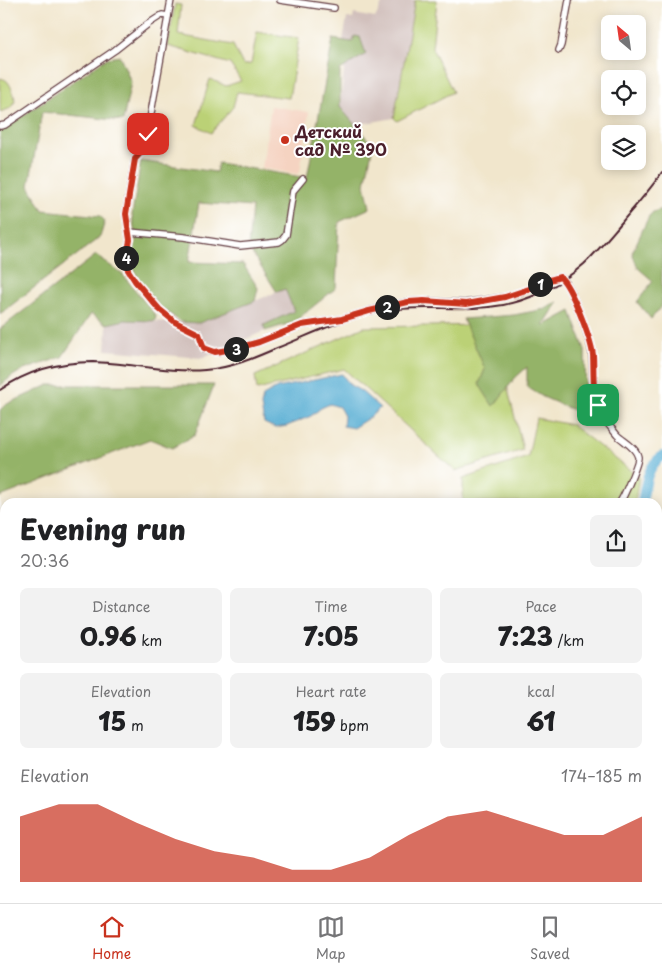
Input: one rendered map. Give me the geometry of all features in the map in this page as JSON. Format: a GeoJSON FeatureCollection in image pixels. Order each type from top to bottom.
{"type":"FeatureCollection","features":[{"type":"Feature","properties":{"kind":"street"},"geometry":{"type":"LineString","coordinates":[[171,0],[146,147],[135,159],[126,214],[130,240],[126,261],[128,270],[159,309],[175,322],[199,334],[204,348],[215,352],[259,342],[302,325],[342,319],[408,302],[476,303],[505,297],[557,277],[562,278],[578,310],[591,346],[595,396],[598,405],[617,434],[635,450],[638,456],[637,463],[622,498]]}},
{"type":"Feature","properties":{"kind":"street"},"geometry":{"type":"LineString","coordinates":[[280,0],[334,8]]}},
{"type":"Feature","properties":{"kind":"street"},"geometry":{"type":"LineString","coordinates":[[559,50],[568,0]]}},
{"type":"Feature","properties":{"kind":"street"},"geometry":{"type":"LineString","coordinates":[[0,126],[5,125],[115,50],[148,24],[162,15],[168,16]]}},
{"type":"Feature","properties":{"kind":"street"},"geometry":{"type":"LineString","coordinates":[[129,232],[184,237],[240,246],[278,242],[286,235],[293,191],[302,179]]}},
{"type":"Feature","properties":{"kind":"shaded area"},"geometry":{"type":"Polygon","coordinates":[[[384,0],[415,0],[394,118],[355,125],[340,107],[345,63],[343,40],[347,18],[353,19],[354,14],[375,18],[384,0]]]}},
{"type":"Feature","properties":{"kind":"shaded area","name":"Детский сад № 390"},"geometry":{"type":"Polygon","coordinates":[[[271,106],[309,112],[300,172],[297,174],[262,168],[271,106]]]}},
{"type":"Feature","properties":{"kind":"shaded area"},"geometry":{"type":"Polygon","coordinates":[[[285,289],[294,311],[264,325],[265,331],[201,358],[106,350],[107,324],[125,320],[199,323],[285,289]]]}},
{"type":"Feature","properties":{"kind":"green space"},"geometry":{"type":"Polygon","coordinates":[[[415,0],[437,0],[432,48],[453,92],[397,121],[394,118],[415,0]]]}},
{"type":"Feature","properties":{"kind":"green space"},"geometry":{"type":"Polygon","coordinates":[[[175,4],[181,5],[178,35],[233,45],[243,65],[251,64],[257,32],[299,38],[289,98],[237,92],[233,107],[211,133],[196,125],[210,79],[226,86],[241,81],[230,64],[168,46],[175,4]]]}},
{"type":"Feature","properties":{"kind":"green space"},"geometry":{"type":"Polygon","coordinates":[[[355,36],[360,37],[366,54],[340,70],[340,107],[373,145],[365,184],[370,208],[339,222],[336,288],[294,322],[265,331],[264,325],[294,311],[285,289],[277,292],[248,247],[252,207],[199,203],[189,262],[243,264],[258,288],[255,301],[199,323],[181,322],[161,308],[138,280],[131,259],[136,241],[132,215],[141,161],[216,172],[218,163],[307,178],[333,39],[352,42],[355,36]]]}},
{"type":"Feature","properties":{"kind":"green space"},"geometry":{"type":"Polygon","coordinates":[[[120,56],[131,82],[123,121],[42,112],[29,186],[43,210],[100,216],[105,221],[100,237],[0,314],[0,129],[5,128],[107,58],[120,56]]]}},
{"type":"Feature","properties":{"kind":"green space"},"geometry":{"type":"Polygon","coordinates":[[[0,78],[9,83],[15,102],[12,107],[0,112],[0,78]]]}},
{"type":"Feature","properties":{"kind":"green space"},"geometry":{"type":"Polygon","coordinates":[[[662,209],[662,304],[651,319],[637,302],[653,281],[638,268],[632,253],[649,216],[653,212],[662,209]]]}},
{"type":"Feature","properties":{"kind":"green space"},"geometry":{"type":"Polygon","coordinates":[[[96,255],[123,275],[156,316],[155,321],[125,320],[107,324],[91,314],[62,357],[21,371],[0,386],[0,329],[96,255]]]}},
{"type":"Feature","properties":{"kind":"green space"},"geometry":{"type":"Polygon","coordinates":[[[558,302],[543,326],[571,311],[585,350],[586,419],[573,410],[543,397],[527,387],[527,367],[515,378],[493,406],[479,384],[485,369],[463,319],[514,315],[545,309],[558,302]]]}},
{"type":"Feature","properties":{"kind":"green space"},"geometry":{"type":"Polygon","coordinates":[[[492,325],[523,450],[455,471],[344,369],[257,390],[255,376],[364,327],[492,325]]]}},
{"type":"Feature","properties":{"kind":"green space"},"geometry":{"type":"Polygon","coordinates":[[[49,385],[214,385],[195,435],[172,448],[150,439],[0,497],[0,410],[5,405],[49,385]]]}},
{"type":"Feature","properties":{"kind":"green space"},"geometry":{"type":"Polygon","coordinates":[[[536,418],[572,425],[639,477],[636,498],[463,498],[463,479],[528,457],[536,418]]]}},
{"type":"Feature","properties":{"kind":"water"},"geometry":{"type":"Polygon","coordinates":[[[342,374],[350,385],[361,391],[380,408],[353,428],[343,426],[344,416],[339,407],[330,404],[311,416],[287,426],[275,428],[264,423],[261,406],[263,396],[277,388],[342,374]]]}},
{"type":"Feature","properties":{"kind":"waterway"},"geometry":{"type":"LineString","coordinates":[[643,498],[650,471],[662,456]]}},
{"type":"Feature","properties":{"kind":"railway"},"geometry":{"type":"LineString","coordinates":[[0,390],[32,373],[80,362],[191,371],[215,369],[251,359],[351,318],[378,311],[410,308],[489,307],[528,298],[552,287],[584,264],[622,222],[662,172]]}},
{"type":"Feature","properties":{"kind":"place","name":"Детский сад № 390"},"geometry":{"type":"Point","coordinates":[285,140]}},
{"type":"Feature","properties":{"kind":"route"},"geometry":{"type":"LineString","coordinates":[[148,134],[146,147],[135,159],[126,214],[130,240],[126,261],[128,270],[159,309],[175,322],[199,334],[204,348],[215,352],[234,349],[259,342],[302,325],[342,319],[408,302],[476,303],[505,297],[560,277],[566,284],[584,323],[591,346],[595,396],[598,405]]}}]}
